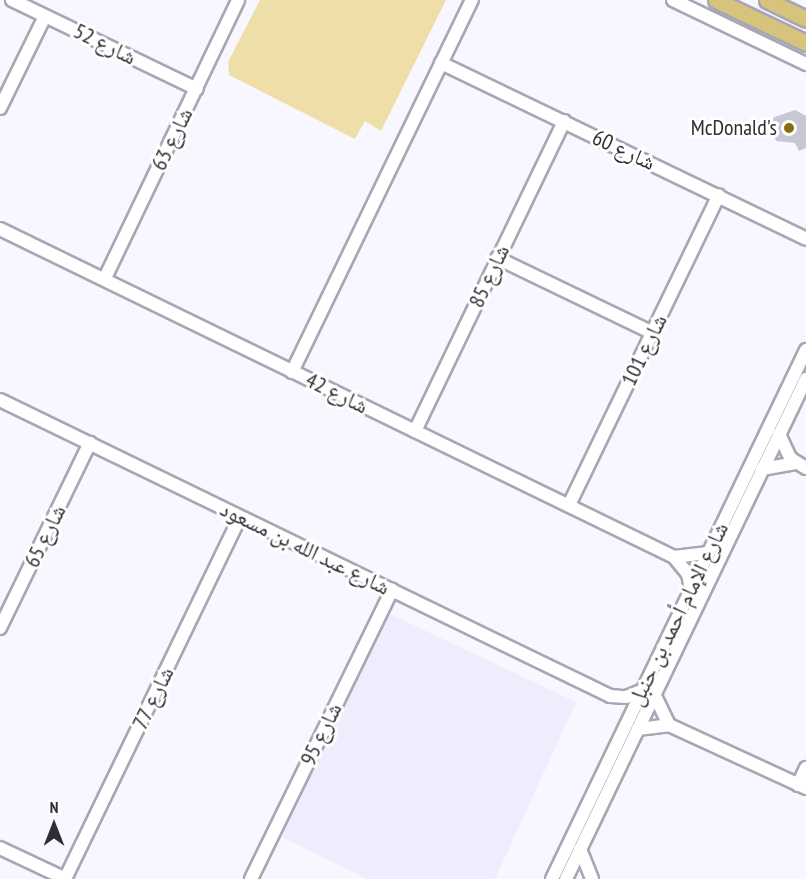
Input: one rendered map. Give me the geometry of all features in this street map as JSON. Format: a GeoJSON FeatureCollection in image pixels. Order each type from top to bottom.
{"type":"FeatureCollection","features":[{"type":"Feature","properties":{"kind":"main road"},"geometry":{"type":"LineString","coordinates":[[716,0],[806,43]]}},
{"type":"Feature","properties":{"kind":"main road"},"geometry":{"type":"LineString","coordinates":[[767,0],[806,19]]}},
{"type":"Feature","properties":{"kind":"street","name":"شارع 52"},"geometry":{"type":"LineString","coordinates":[[12,0],[197,89]]}},
{"type":"Feature","properties":{"kind":"street","name":"شارع 63"},"geometry":{"type":"LineString","coordinates":[[105,278],[238,0]]}},
{"type":"Feature","properties":{"kind":"street"},"geometry":{"type":"LineString","coordinates":[[292,372],[472,0]]}},
{"type":"Feature","properties":{"kind":"street"},"geometry":{"type":"LineString","coordinates":[[673,0],[806,64]]}},
{"type":"Feature","properties":{"kind":"street"},"geometry":{"type":"LineString","coordinates":[[0,108],[45,16]]}},
{"type":"Feature","properties":{"kind":"street","name":"شارع 60"},"geometry":{"type":"LineString","coordinates":[[441,63],[719,195],[806,239]]}},
{"type":"Feature","properties":{"kind":"street","name":"شارع 85"},"geometry":{"type":"LineString","coordinates":[[415,431],[564,122]]}},
{"type":"Feature","properties":{"kind":"street","name":"شارع 101"},"geometry":{"type":"LineString","coordinates":[[569,505],[719,195]]}},
{"type":"Feature","properties":{"kind":"street","name":"شارع 42"},"geometry":{"type":"LineString","coordinates":[[0,229],[674,556],[688,559],[708,553]]}},
{"type":"Feature","properties":{"kind":"street"},"geometry":{"type":"LineString","coordinates":[[497,258],[653,333]]}},
{"type":"Feature","properties":{"kind":"street","name":"شارع الإمام أحمد بن حنبل"},"geometry":{"type":"LineString","coordinates":[[552,879],[806,350]]}},
{"type":"Feature","properties":{"kind":"street","name":"شارع الإمام أحمد بن حنبل"},"geometry":{"type":"LineString","coordinates":[[566,879],[806,379]]}},
{"type":"Feature","properties":{"kind":"street","name":"شارع عبد الله بن مسعود"},"geometry":{"type":"LineString","coordinates":[[0,400],[610,696]]}},
{"type":"Feature","properties":{"kind":"street"},"geometry":{"type":"LineString","coordinates":[[762,469],[800,466],[779,434]]}},
{"type":"Feature","properties":{"kind":"street","name":"شارع 65"},"geometry":{"type":"LineString","coordinates":[[0,628],[90,443]]}},
{"type":"Feature","properties":{"kind":"street","name":"شارع 77"},"geometry":{"type":"LineString","coordinates":[[66,879],[240,517]]}},
{"type":"Feature","properties":{"kind":"street"},"geometry":{"type":"LineString","coordinates":[[674,556],[684,567],[691,589]]}},
{"type":"Feature","properties":{"kind":"street","name":"شارع 95"},"geometry":{"type":"LineString","coordinates":[[251,879],[392,590]]}},
{"type":"Feature","properties":{"kind":"street"},"geometry":{"type":"LineString","coordinates":[[610,696],[626,697],[641,691]]}},
{"type":"Feature","properties":{"kind":"street"},"geometry":{"type":"LineString","coordinates":[[654,694],[669,725]]}},
{"type":"Feature","properties":{"kind":"street"},"geometry":{"type":"LineString","coordinates":[[610,696],[626,723]]}},
{"type":"Feature","properties":{"kind":"street"},"geometry":{"type":"LineString","coordinates":[[638,729],[669,725],[802,787],[806,768]]}},
{"type":"Feature","properties":{"kind":"street"},"geometry":{"type":"LineString","coordinates":[[0,848],[66,879]]}},
{"type":"Feature","properties":{"kind":"street"},"geometry":{"type":"LineString","coordinates":[[580,849],[592,879]]}},
{"type":"Feature","properties":{"kind":"shaded area"},"geometry":{"type":"Polygon","coordinates":[[[260,0],[446,0],[381,131],[365,121],[355,139],[229,75],[228,62],[260,0]]]}},
{"type":"Feature","properties":{"kind":"shaded area"},"geometry":{"type":"Polygon","coordinates":[[[388,613],[576,702],[495,879],[367,879],[282,837],[388,613]]]}},
{"type":"Feature","properties":{"kind":"building","name":"McDonald's"},"geometry":{"type":"Polygon","coordinates":[[[795,110],[806,116],[806,148],[799,151],[795,143],[776,141],[769,119],[795,110]]]}},
{"type":"Feature","properties":{"kind":"place","name":"McDonald's"},"geometry":{"type":"Point","coordinates":[789,128]}}]}
